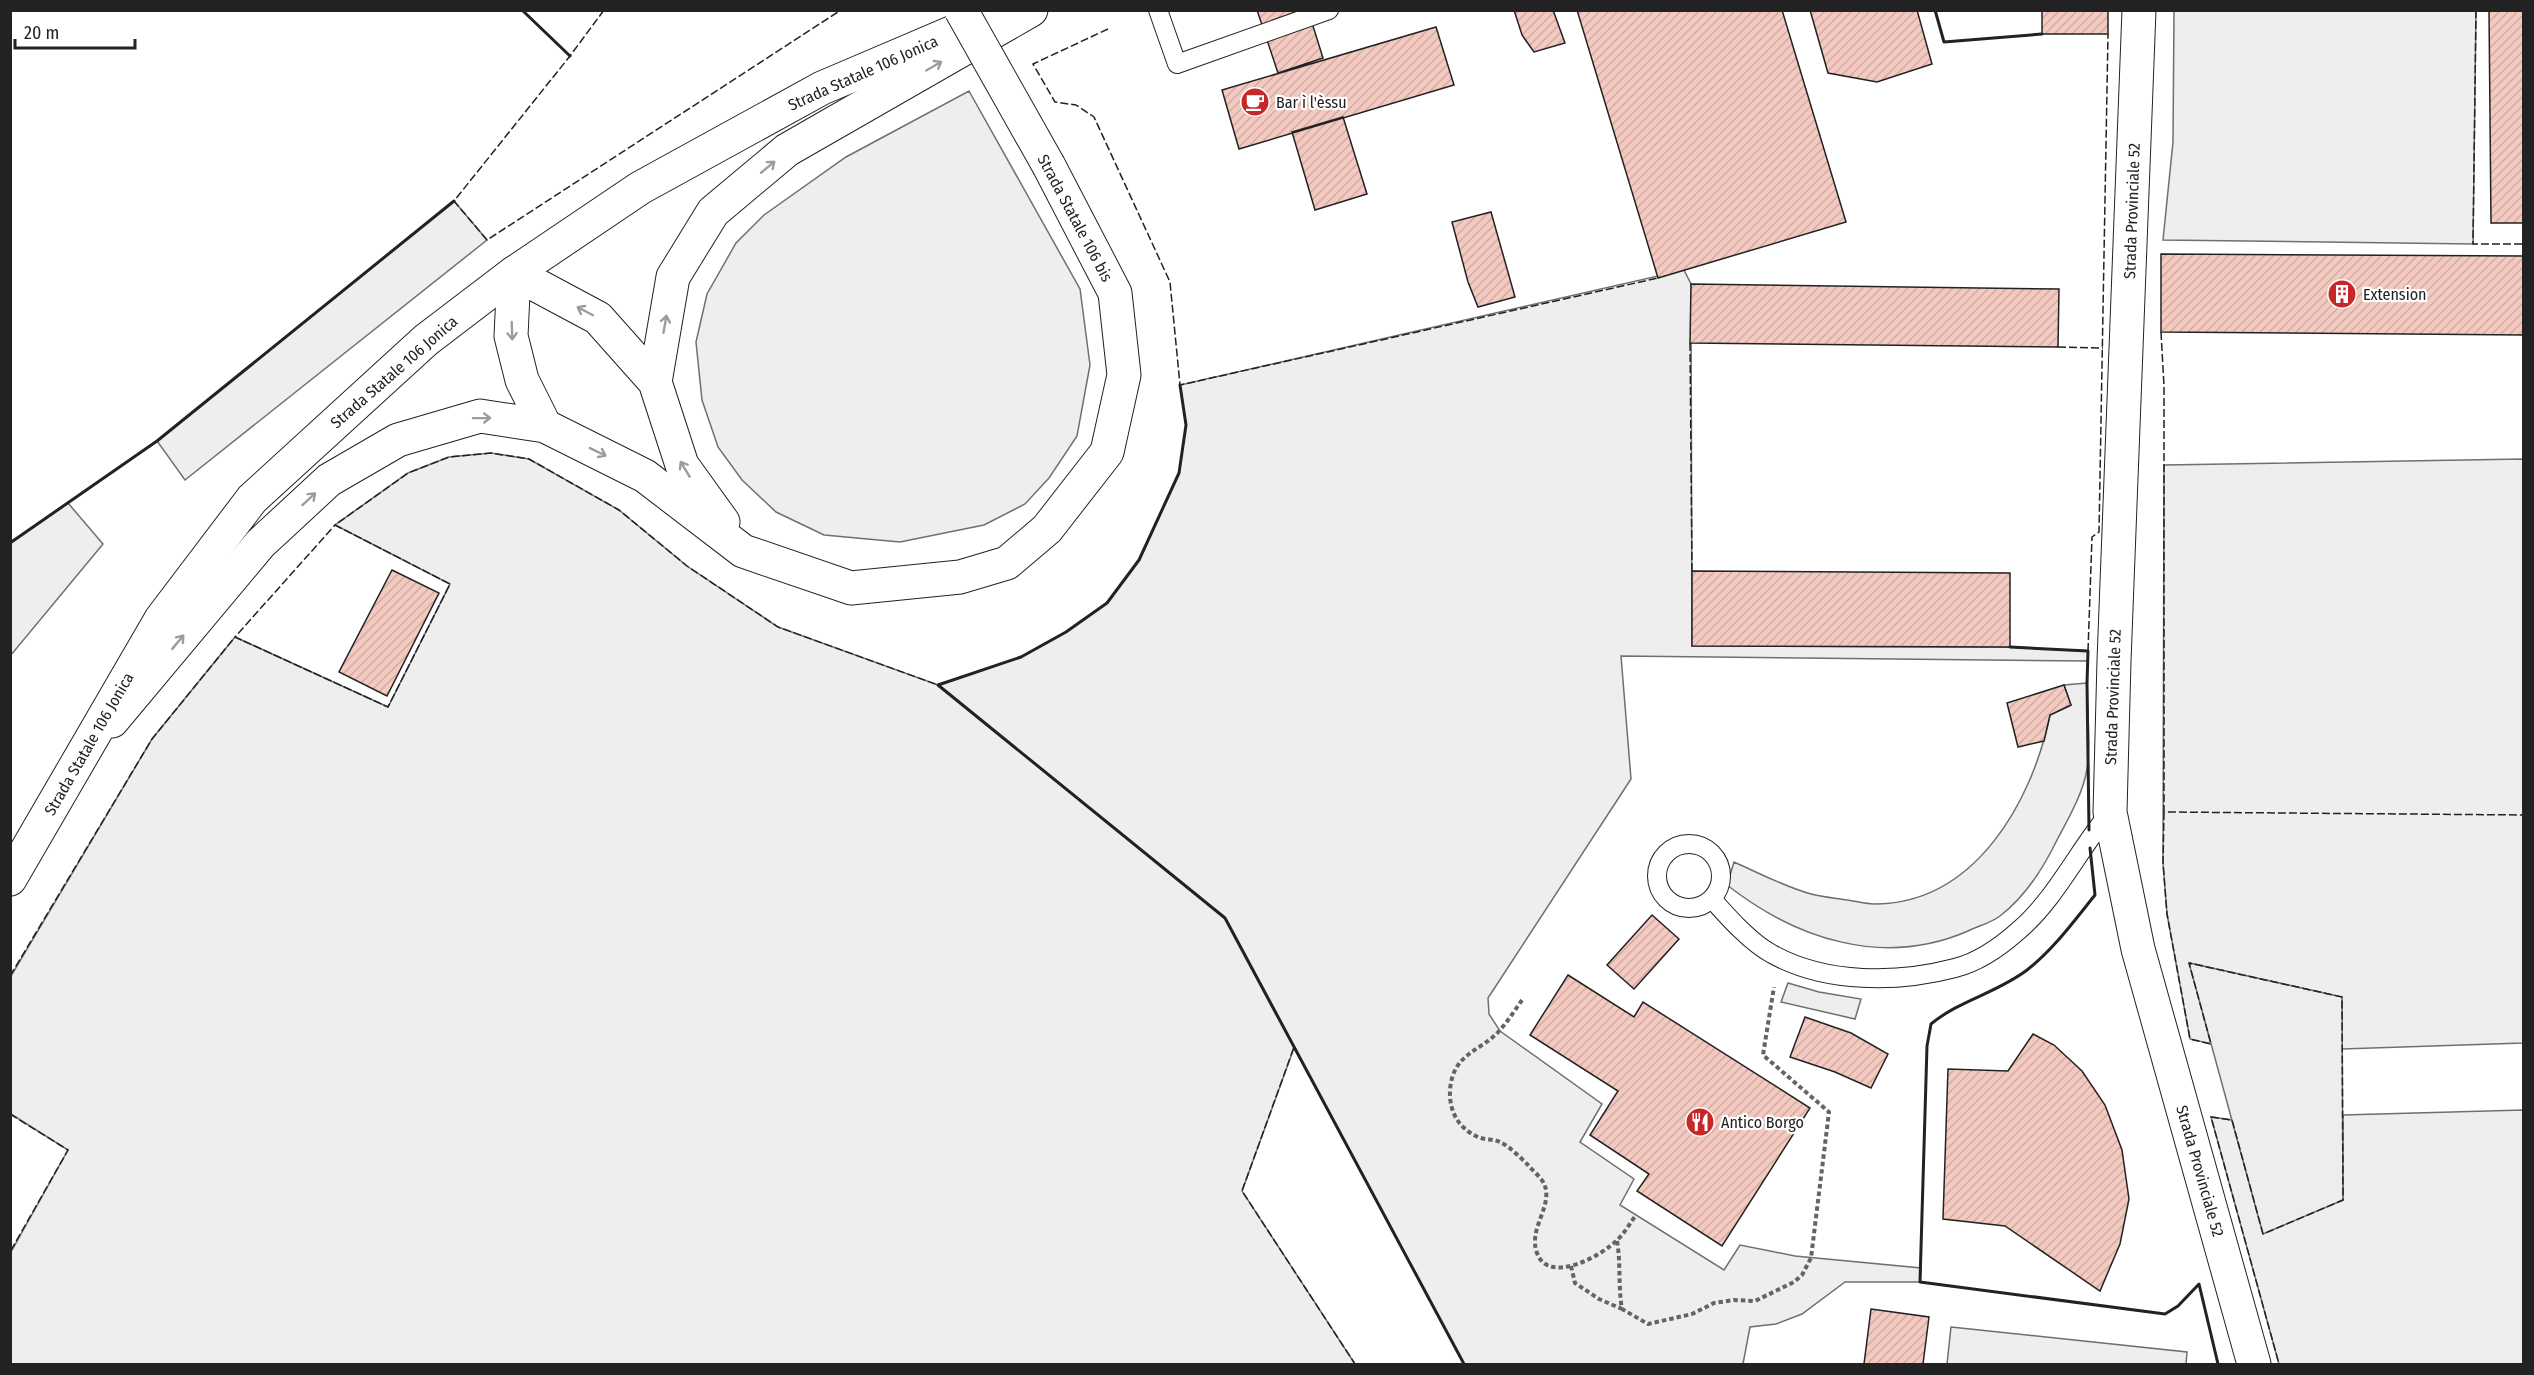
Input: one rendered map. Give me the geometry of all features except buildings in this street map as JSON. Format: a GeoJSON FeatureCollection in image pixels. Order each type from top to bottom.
{"type":"FeatureCollection","features":[{"type":"Feature","properties":{"kind":"main road","name":"Strada Statale 106 bis"},"geometry":{"type":"LineString","coordinates":[[86,752],[260,543],[329,480],[398,440],[480,416],[545,426],[645,476],[743,551],[851,588],[960,577],[1007,563],[1047,529],[1107,452],[1124,375],[1115,293],[1049,166],[962,10]]}},
{"type":"Feature","properties":{"kind":"main road","name":"Strada Statale 106 Jonica"},"geometry":{"type":"LineString","coordinates":[[10,879],[86,752],[161,619],[252,499],[426,340],[514,273],[640,188],[812,94],[1005,10]]}},
{"type":"Feature","properties":{"kind":"main road"},"geometry":{"type":"LineString","coordinates":[[655,382],[673,277],[714,212],[787,150],[1031,10]]}},
{"type":"Feature","properties":{"kind":"main road","name":"Strada Provinciale 52"},"geometry":{"type":"LineString","coordinates":[[2139,10],[2110,812],[2138,949],[2254,1365]]}},
{"type":"Feature","properties":{"kind":"main road"},"geometry":{"type":"LineString","coordinates":[[545,426],[522,380],[511,336],[514,273],[598,318],[655,382],[682,465],[743,551]]}},
{"type":"Feature","properties":{"kind":"lane"},"geometry":{"type":"LineString","coordinates":[[1158,10],[1177,64],[1329,10]]}},
{"type":"Feature","properties":{"kind":"lane"},"geometry":{"type":"LineString","coordinates":[[1712,899],[1730,919],[1772,954],[1817,973],[1855,978],[1913,976],[1957,968],[1994,950],[2020,930],[2048,898],[2089,838],[2110,812]]}},
{"type":"Feature","properties":{"kind":"path"},"geometry":{"type":"LineString","coordinates":[[1572,1266],[1575,1283],[1599,1299],[1648,1324],[1692,1314],[1714,1303],[1734,1300],[1755,1301],[1794,1282],[1802,1275],[1811,1257],[1829,1112],[1762,1055],[1776,981],[1772,954]]}},
{"type":"Feature","properties":{"kind":"path"},"geometry":{"type":"LineString","coordinates":[[1521,1000],[1500,1031],[1462,1058],[1454,1071],[1450,1090],[1452,1108],[1457,1121],[1464,1129],[1479,1137],[1501,1142],[1527,1163],[1545,1185],[1546,1200],[1535,1233],[1535,1250],[1541,1262],[1554,1269],[1572,1266],[1617,1241],[1636,1215]]}},
{"type":"Feature","properties":{"kind":"path"},"geometry":{"type":"LineString","coordinates":[[1617,1241],[1622,1309]]}},
{"type":"Feature","properties":{"kind":"shaded area"},"geometry":{"type":"Polygon","coordinates":[[[2174,11],[2476,11],[2473,244],[2163,240],[2173,142],[2174,11]]]}},
{"type":"Feature","properties":{"kind":"shaded area"},"geometry":{"type":"Polygon","coordinates":[[[969,91],[1080,289],[1090,365],[1077,436],[1049,478],[1025,504],[984,525],[900,542],[824,535],[776,512],[742,480],[718,447],[702,400],[696,342],[707,294],[736,243],[764,215],[846,157],[969,91]]]}},
{"type":"Feature","properties":{"kind":"shaded area"},"geometry":{"type":"Polygon","coordinates":[[[454,201],[487,240],[185,480],[157,441],[454,201]]]}},
{"type":"Feature","properties":{"kind":"shaded area"},"geometry":{"type":"Polygon","coordinates":[[[1684,270],[1691,284],[1692,646],[2010,647],[2088,651],[2088,661],[1621,656],[1631,779],[1488,998],[1489,1014],[1500,1031],[1602,1104],[1580,1142],[1634,1179],[1620,1205],[1724,1270],[1740,1245],[1795,1256],[1921,1268],[1920,1282],[1845,1282],[1802,1314],[1776,1324],[1750,1327],[1743,1364],[1464,1364],[1294,1048],[1242,1191],[1355,1364],[11,1364],[11,1252],[68,1150],[11,1114],[11,976],[152,739],[235,637],[388,707],[450,584],[335,525],[408,473],[449,457],[491,453],[529,459],[619,510],[687,566],[778,627],[938,685],[1021,657],[1066,632],[1107,603],[1139,560],[1179,473],[1186,425],[1180,385],[1684,270]]]}},
{"type":"Feature","properties":{"kind":"shaded area"},"geometry":{"type":"Polygon","coordinates":[[[2523,459],[2523,1043],[2342,1049],[2342,997],[2190,963],[2211,1044],[2190,1039],[2167,914],[2163,863],[2164,465],[2523,459]]]}},
{"type":"Feature","properties":{"kind":"shaded area"},"geometry":{"type":"Polygon","coordinates":[[[68,503],[103,544],[11,655],[11,543],[68,503]]]}},
{"type":"Feature","properties":{"kind":"shaded area"},"geometry":{"type":"Polygon","coordinates":[[[2087,683],[2088,760],[2079,797],[2040,872],[2018,900],[1989,923],[1936,942],[1904,947],[1873,947],[1842,942],[1811,933],[1754,904],[1727,885],[1734,862],[1801,891],[1867,904],[1910,899],[1942,887],[1969,867],[1993,842],[2013,813],[2029,781],[2050,715],[2071,705],[2064,685],[2087,683]]]}},
{"type":"Feature","properties":{"kind":"shaded area"},"geometry":{"type":"Polygon","coordinates":[[[2189,963],[2342,997],[2343,1200],[2263,1234],[2189,963]]]}},
{"type":"Feature","properties":{"kind":"shaded area"},"geometry":{"type":"Polygon","coordinates":[[[1788,983],[1819,992],[1861,999],[1855,1019],[1781,1002],[1788,983]]]}},
{"type":"Feature","properties":{"kind":"shaded area"},"geometry":{"type":"Polygon","coordinates":[[[2523,1110],[2523,1364],[2279,1364],[2211,1117],[2232,1120],[2263,1233],[2343,1200],[2343,1115],[2523,1110]]]}},
{"type":"Feature","properties":{"kind":"shaded area"},"geometry":{"type":"Polygon","coordinates":[[[1951,1327],[2187,1352],[2186,1364],[1947,1364],[1951,1327]]]}},
{"type":"Feature","properties":{"kind":"fence"},"geometry":{"type":"LineString","coordinates":[[604,10],[454,201],[487,240],[841,10]]}},
{"type":"Feature","properties":{"kind":"fence"},"geometry":{"type":"LineString","coordinates":[[2476,10],[2473,244],[2524,244]]}},
{"type":"Feature","properties":{"kind":"fence"},"geometry":{"type":"LineString","coordinates":[[1108,29],[1033,64],[1055,102],[1076,105],[1094,117],[1170,282],[1180,385],[1658,278]]}},
{"type":"Feature","properties":{"kind":"fence"},"geometry":{"type":"LineString","coordinates":[[2088,651],[2092,537],[2099,532],[2108,34]]}},
{"type":"Feature","properties":{"kind":"fence"},"geometry":{"type":"LineString","coordinates":[[2161,332],[2164,386],[2164,812],[2524,815]]}},
{"type":"Feature","properties":{"kind":"fence"},"geometry":{"type":"LineString","coordinates":[[1690,343],[1692,571]]}},
{"type":"Feature","properties":{"kind":"fence"},"geometry":{"type":"LineString","coordinates":[[2058,347],[2103,348]]}},
{"type":"Feature","properties":{"kind":"fence"},"geometry":{"type":"LineString","coordinates":[[10,976],[152,739],[235,637],[388,707],[450,584],[335,525],[408,473],[449,457],[491,453],[529,459],[619,510],[687,566],[778,627],[938,685],[1225,918],[1294,1047],[1242,1191],[1355,1364]]}},
{"type":"Feature","properties":{"kind":"fence"},"geometry":{"type":"LineString","coordinates":[[335,525],[450,584],[388,707],[235,637],[335,525]]}},
{"type":"Feature","properties":{"kind":"fence"},"geometry":{"type":"LineString","coordinates":[[2164,812],[2163,863],[2167,914],[2190,1039],[2211,1044],[2189,963],[2342,997],[2343,1200],[2263,1234],[2232,1120],[2211,1117],[2279,1364]]}},
{"type":"Feature","properties":{"kind":"fence"},"geometry":{"type":"LineString","coordinates":[[10,1114],[68,1150],[10,1252]]}},
{"type":"Feature","properties":{"kind":"wall"},"geometry":{"type":"LineString","coordinates":[[522,10],[570,56]]}},
{"type":"Feature","properties":{"kind":"wall"},"geometry":{"type":"LineString","coordinates":[[1935,10],[1944,42],[2042,34]]}},
{"type":"Feature","properties":{"kind":"wall"},"geometry":{"type":"LineString","coordinates":[[10,543],[157,441],[454,201]]}},
{"type":"Feature","properties":{"kind":"wall"},"geometry":{"type":"LineString","coordinates":[[1180,385],[1186,425],[1179,473],[1139,560],[1107,603],[1066,632],[1021,657],[938,685],[1225,918],[1464,1364]]}},
{"type":"Feature","properties":{"kind":"wall"},"geometry":{"type":"LineString","coordinates":[[2010,647],[2088,651],[2089,830]]}},
{"type":"Feature","properties":{"kind":"wall"},"geometry":{"type":"LineString","coordinates":[[2090,848],[2095,895],[2054,944],[2037,962],[2015,978],[1954,1009],[1931,1024],[1927,1046],[1920,1282],[2165,1314],[2178,1306],[2199,1284],[2218,1364]]}},
{"type":"Feature","properties":{"kind":"place","name":"Bar ì l'èssu"},"geometry":{"type":"Point","coordinates":[1255,102]}},
{"type":"Feature","properties":{"kind":"place","name":"Extension"},"geometry":{"type":"Point","coordinates":[2342,294]}},
{"type":"Feature","properties":{"kind":"place","name":"Antico Borgo"},"geometry":{"type":"Point","coordinates":[1700,1122]}}]}
